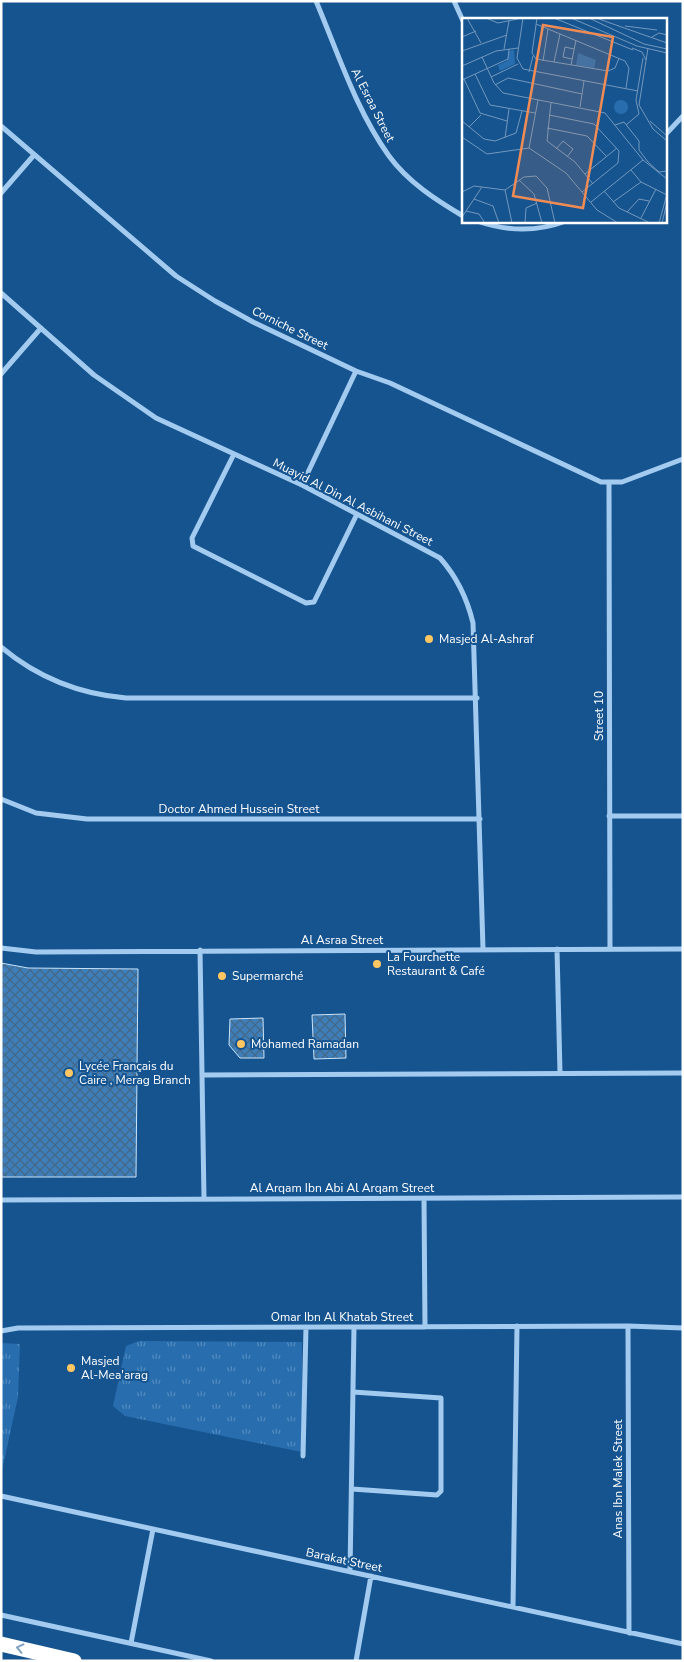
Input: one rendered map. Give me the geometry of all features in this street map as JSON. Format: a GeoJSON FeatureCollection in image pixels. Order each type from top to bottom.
{"type":"FeatureCollection","features":[{"type":"Feature","properties":{"kind":"highway"},"geometry":{"type":"LineString","coordinates":[[1,1644],[74,1661]]}},
{"type":"Feature","properties":{"kind":"street","name":"Al Esraa Street"},"geometry":{"type":"LineString","coordinates":[[316,1],[356,97],[373,131],[390,158],[414,182],[441,203],[462,215]]}},
{"type":"Feature","properties":{"kind":"street"},"geometry":{"type":"LineString","coordinates":[[454,1],[462,18]]}},
{"type":"Feature","properties":{"kind":"street"},"geometry":{"type":"LineString","coordinates":[[666,134],[683,116]]}},
{"type":"Feature","properties":{"kind":"street","name":"Corniche Street"},"geometry":{"type":"LineString","coordinates":[[1,126],[176,276],[215,302],[252,322],[356,371],[390,383],[592,479],[609,483]]}},
{"type":"Feature","properties":{"kind":"street"},"geometry":{"type":"LineString","coordinates":[[1,192],[34,155]]}},
{"type":"Feature","properties":{"kind":"street"},"geometry":{"type":"LineString","coordinates":[[479,222],[499,229],[529,229],[561,222]]}},
{"type":"Feature","properties":{"kind":"street","name":"Muayid Al Din Al Asbihani Street"},"geometry":{"type":"LineString","coordinates":[[1,293],[94,376],[156,418],[302,485],[440,558],[452,573],[469,605],[474,623],[483,949]]}},
{"type":"Feature","properties":{"kind":"street"},"geometry":{"type":"LineString","coordinates":[[1,374],[41,328]]}},
{"type":"Feature","properties":{"kind":"street"},"geometry":{"type":"LineString","coordinates":[[302,485],[356,371]]}},
{"type":"Feature","properties":{"kind":"street"},"geometry":{"type":"LineString","coordinates":[[234,454],[192,538],[193,546],[306,603],[314,602],[356,514]]}},
{"type":"Feature","properties":{"kind":"street"},"geometry":{"type":"LineString","coordinates":[[609,483],[622,482],[683,459]]}},
{"type":"Feature","properties":{"kind":"street","name":"Street 10"},"geometry":{"type":"LineString","coordinates":[[609,483],[610,949]]}},
{"type":"Feature","properties":{"kind":"street"},"geometry":{"type":"LineString","coordinates":[[1,647],[37,674],[80,691],[103,696],[126,698],[477,698]]}},
{"type":"Feature","properties":{"kind":"street","name":"Doctor Ahmed Hussein Street"},"geometry":{"type":"LineString","coordinates":[[1,799],[36,813],[87,819],[480,819]]}},
{"type":"Feature","properties":{"kind":"street"},"geometry":{"type":"LineString","coordinates":[[610,816],[683,816]]}},
{"type":"Feature","properties":{"kind":"street","name":"Al Asraa Street"},"geometry":{"type":"LineString","coordinates":[[1,948],[36,952],[683,949]]}},
{"type":"Feature","properties":{"kind":"street"},"geometry":{"type":"LineString","coordinates":[[557,949],[560,1073]]}},
{"type":"Feature","properties":{"kind":"street"},"geometry":{"type":"LineString","coordinates":[[200,950],[204,1199]]}},
{"type":"Feature","properties":{"kind":"street"},"geometry":{"type":"LineString","coordinates":[[203,1075],[683,1073]]}},
{"type":"Feature","properties":{"kind":"street","name":"Al Arqam Ibn Abi Al Arqam Street"},"geometry":{"type":"LineString","coordinates":[[1,1200],[683,1197]]}},
{"type":"Feature","properties":{"kind":"street"},"geometry":{"type":"LineString","coordinates":[[424,1198],[425,1327]]}},
{"type":"Feature","properties":{"kind":"street"},"geometry":{"type":"LineString","coordinates":[[513,1607],[517,1326]]}},
{"type":"Feature","properties":{"kind":"street","name":"Omar Ibn Al Khatab Street"},"geometry":{"type":"LineString","coordinates":[[1,1331],[18,1328],[628,1326],[683,1328]]}},
{"type":"Feature","properties":{"kind":"street","name":"Anas Ibn Malek Street"},"geometry":{"type":"LineString","coordinates":[[628,1326],[629,1633]]}},
{"type":"Feature","properties":{"kind":"street"},"geometry":{"type":"LineString","coordinates":[[302,1456],[306,1327]]}},
{"type":"Feature","properties":{"kind":"street"},"geometry":{"type":"LineString","coordinates":[[350,1572],[354,1327]]}},
{"type":"Feature","properties":{"kind":"street"},"geometry":{"type":"LineString","coordinates":[[352,1489],[437,1495],[441,1491],[442,1398],[353,1392]]}},
{"type":"Feature","properties":{"kind":"street","name":"Barakat Street"},"geometry":{"type":"LineString","coordinates":[[1,1496],[683,1644]]}},
{"type":"Feature","properties":{"kind":"street"},"geometry":{"type":"LineString","coordinates":[[131,1643],[153,1529]]}},
{"type":"Feature","properties":{"kind":"street"},"geometry":{"type":"LineString","coordinates":[[356,1661],[371,1576]]}},
{"type":"Feature","properties":{"kind":"street"},"geometry":{"type":"LineString","coordinates":[[1,1616],[211,1661]]}},
{"type":"Feature","properties":{"kind":"green space"},"geometry":{"type":"Polygon","coordinates":[[[139,1341],[302,1342],[302,1452],[125,1416],[113,1406],[126,1346],[139,1341]]]}},
{"type":"Feature","properties":{"kind":"green space"},"geometry":{"type":"Polygon","coordinates":[[[1,1343],[20,1344],[18,1397],[1,1475],[1,1343]]]}},
{"type":"Feature","properties":{"kind":"building","name":"Lycée Français du Caire , Merag Branch"},"geometry":{"type":"Polygon","coordinates":[[[1,963],[28,968],[138,969],[136,1177],[1,1177],[1,963]]]}},
{"type":"Feature","properties":{"kind":"building"},"geometry":{"type":"Polygon","coordinates":[[[345,1014],[346,1058],[314,1059],[312,1015],[345,1014]]]}},
{"type":"Feature","properties":{"kind":"building"},"geometry":{"type":"Polygon","coordinates":[[[263,1018],[264,1058],[240,1058],[229,1045],[230,1019],[263,1018]]]}},
{"type":"Feature","properties":{"kind":"place","name":"Masjed Al-Ashraf"},"geometry":{"type":"Point","coordinates":[429,639]}},
{"type":"Feature","properties":{"kind":"place","name":"La Fourchette Restaurant & Café"},"geometry":{"type":"Point","coordinates":[377,964]}},
{"type":"Feature","properties":{"kind":"place","name":"Supermarché"},"geometry":{"type":"Point","coordinates":[222,976]}},
{"type":"Feature","properties":{"kind":"place","name":"Mohamed Ramadan"},"geometry":{"type":"Point","coordinates":[241,1044]}},
{"type":"Feature","properties":{"kind":"place","name":"Lycée Français du Caire , Merag Branch"},"geometry":{"type":"Point","coordinates":[69,1073]}},
{"type":"Feature","properties":{"kind":"place","name":"Masjed Al-Mea'arag"},"geometry":{"type":"Point","coordinates":[71,1368]}}]}
